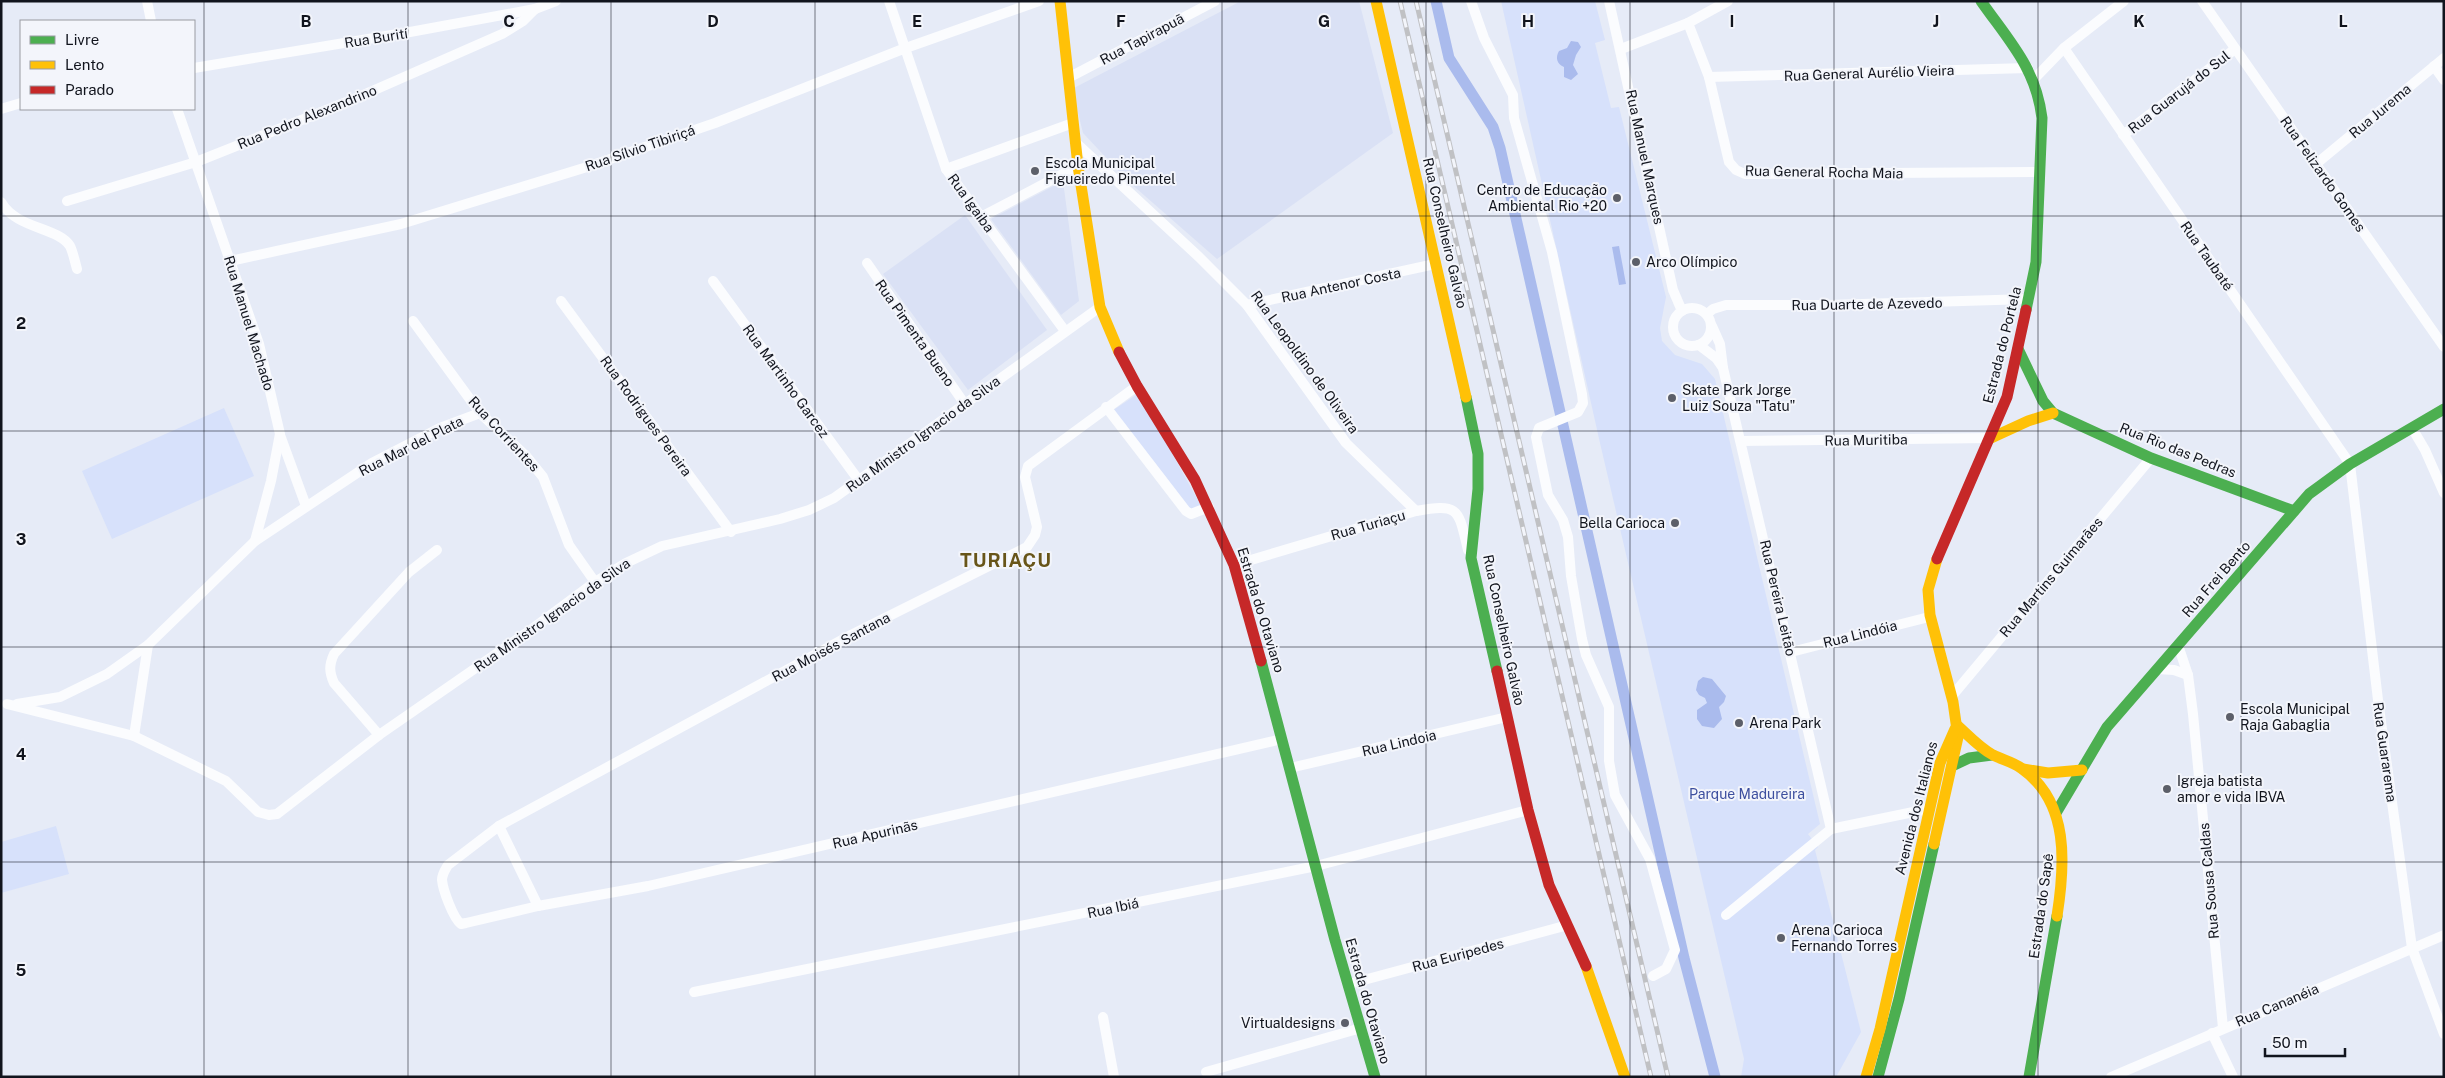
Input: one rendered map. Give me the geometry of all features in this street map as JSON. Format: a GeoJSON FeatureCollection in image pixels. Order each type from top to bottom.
{"type":"FeatureCollection","features":[{"type":"Feature","properties":{"kind":"main road"},"geometry":{"type":"LineString","coordinates":[[1060,1],[1075,142]]}},
{"type":"Feature","properties":{"kind":"main road","name":"Rua Conselheiro Galvão"},"geometry":{"type":"LineString","coordinates":[[1376,1],[1435,264],[1466,390],[1478,454],[1478,489],[1471,558],[1528,810],[1549,885],[1596,993],[1625,1077]]}},
{"type":"Feature","properties":{"kind":"main road","name":"Estrada do Portela"},"geometry":{"type":"LineString","coordinates":[[1958,726],[1952,696],[1929,617],[1927,595],[1933,567],[1991,438],[2007,397],[2036,262],[2042,118],[2040,96],[2034,79],[1981,1]]}},
{"type":"Feature","properties":{"kind":"main road","name":"Estrada do Otaviano"},"geometry":{"type":"LineString","coordinates":[[1075,142],[1100,307],[1112,338],[1137,386],[1184,461],[1209,507],[1234,565],[1375,1077]]}},
{"type":"Feature","properties":{"kind":"main road"},"geometry":{"type":"LineString","coordinates":[[1991,438],[2028,421],[2053,413],[2044,401],[2018,350]]}},
{"type":"Feature","properties":{"kind":"main road","name":"Rua Frei Bento"},"geometry":{"type":"LineString","coordinates":[[2056,813],[2107,727],[2294,511],[2322,483],[2350,464],[2444,409]]}},
{"type":"Feature","properties":{"kind":"main road","name":"Rua Rio das Pedras"},"geometry":{"type":"LineString","coordinates":[[2053,413],[2151,458],[2294,511]]}},
{"type":"Feature","properties":{"kind":"main road","name":"Estrada do Sapê"},"geometry":{"type":"LineString","coordinates":[[1958,726],[1992,755],[2023,769],[2056,813],[2064,841],[2065,859],[2029,1077]]}},
{"type":"Feature","properties":{"kind":"main road","name":"Avenida dos Italianos"},"geometry":{"type":"LineString","coordinates":[[1878,1077],[1899,999],[1952,766],[1958,726]]}},
{"type":"Feature","properties":{"kind":"main road","name":"Avenida dos Italianos"},"geometry":{"type":"LineString","coordinates":[[1866,1077],[1880,1029],[1928,809],[1943,755],[1951,734],[1958,726]]}},
{"type":"Feature","properties":{"kind":"main road"},"geometry":{"type":"LineString","coordinates":[[1952,766],[1969,758],[1992,755]]}},
{"type":"Feature","properties":{"kind":"main road"},"geometry":{"type":"LineString","coordinates":[[2023,769],[2048,773],[2082,770]]}},
{"type":"Feature","properties":{"kind":"street"},"geometry":{"type":"LineString","coordinates":[[147,1],[151,20]]}},
{"type":"Feature","properties":{"kind":"street","name":"Rua Burití"},"geometry":{"type":"LineString","coordinates":[[195,68],[535,9],[556,1]]}},
{"type":"Feature","properties":{"kind":"street","name":"Rua Igaiba"},"geometry":{"type":"LineString","coordinates":[[889,1],[903,48],[946,169],[1065,331]]}},
{"type":"Feature","properties":{"kind":"street","name":"Rua Sílvio Tibiriçá"},"geometry":{"type":"LineString","coordinates":[[230,262],[401,224],[587,167],[714,123],[903,48],[1039,1]]}},
{"type":"Feature","properties":{"kind":"street","name":"Rua Tapirapuã"},"geometry":{"type":"LineString","coordinates":[[1068,78],[1215,1]]}},
{"type":"Feature","properties":{"kind":"street"},"geometry":{"type":"LineString","coordinates":[[1471,1],[1484,38],[1513,95],[1514,118],[1552,252],[1582,394],[1583,403],[1578,412],[1540,428],[1536,437],[1548,495],[1563,520],[1568,537],[1571,576],[1586,655],[1609,707],[1610,774],[1615,795],[1640,838],[1650,860],[1675,950],[1666,969],[1653,976]]}},
{"type":"Feature","properties":{"kind":"street","name":"Rua Manuel Marques"},"geometry":{"type":"LineString","coordinates":[[1609,1],[1673,290],[1682,311]]}},
{"type":"Feature","properties":{"kind":"street"},"geometry":{"type":"LineString","coordinates":[[1621,49],[1688,23],[1728,1]]}},
{"type":"Feature","properties":{"kind":"street"},"geometry":{"type":"LineString","coordinates":[[2034,79],[2064,48],[2124,1]]}},
{"type":"Feature","properties":{"kind":"street","name":"Rua Felizardo Gomes"},"geometry":{"type":"LineString","coordinates":[[2202,1],[2444,347]]}},
{"type":"Feature","properties":{"kind":"street","name":"Rua Pedro Alexandrino"},"geometry":{"type":"LineString","coordinates":[[67,201],[196,162],[354,99],[502,34],[522,21],[535,9]]}},
{"type":"Feature","properties":{"kind":"street","name":"Rua General Rocha Maia"},"geometry":{"type":"LineString","coordinates":[[1688,23],[1709,77],[1729,162],[1736,170],[1745,174],[2039,172]]}},
{"type":"Feature","properties":{"kind":"street","name":"Rua Taubaté"},"geometry":{"type":"LineString","coordinates":[[2064,48],[2350,464]]}},
{"type":"Feature","properties":{"kind":"street","name":"Rua Guarujá do Sul"},"geometry":{"type":"LineString","coordinates":[[2123,135],[2235,49]]}},
{"type":"Feature","properties":{"kind":"street","name":"Rua Jurema"},"geometry":{"type":"LineString","coordinates":[[2316,164],[2444,58]]}},
{"type":"Feature","properties":{"kind":"street"},"geometry":{"type":"LineString","coordinates":[[2434,66],[2444,80]]}},
{"type":"Feature","properties":{"kind":"street","name":"Rua General Aurélio Vieira"},"geometry":{"type":"LineString","coordinates":[[1709,77],[2028,68]]}},
{"type":"Feature","properties":{"kind":"street"},"geometry":{"type":"LineString","coordinates":[[3,108],[20,103]]}},
{"type":"Feature","properties":{"kind":"street","name":"Rua Manuel Machado"},"geometry":{"type":"LineString","coordinates":[[177,110],[259,344],[280,434],[271,481],[255,541]]}},
{"type":"Feature","properties":{"kind":"street"},"geometry":{"type":"LineString","coordinates":[[946,169],[1073,124]]}},
{"type":"Feature","properties":{"kind":"street","name":"Rua Leopoldino de Oliveira"},"geometry":{"type":"LineString","coordinates":[[1075,142],[1192,250],[1247,306],[1346,443],[1416,511]]}},
{"type":"Feature","properties":{"kind":"street"},"geometry":{"type":"LineString","coordinates":[[981,217],[1078,166]]}},
{"type":"Feature","properties":{"kind":"street"},"geometry":{"type":"LineString","coordinates":[[1,202],[5,209],[26,224],[62,240],[70,246],[77,269]]}},
{"type":"Feature","properties":{"kind":"street","name":"Rua Pimenta Bueno"},"geometry":{"type":"LineString","coordinates":[[867,263],[964,403]]}},
{"type":"Feature","properties":{"kind":"street","name":"Rua Antenor Costa"},"geometry":{"type":"LineString","coordinates":[[1247,306],[1435,264]]}},
{"type":"Feature","properties":{"kind":"street","name":"Rua Martinho Garcez"},"geometry":{"type":"LineString","coordinates":[[713,280],[860,482]]}},
{"type":"Feature","properties":{"kind":"street","name":"Rua Duarte de Azevedo"},"geometry":{"type":"LineString","coordinates":[[1707,314],[1712,309],[1726,305],[1829,305],[2029,299]]}},
{"type":"Feature","properties":{"kind":"street","name":"Rua Rodrigues Pereira"},"geometry":{"type":"LineString","coordinates":[[561,301],[731,532]]}},
{"type":"Feature","properties":{"kind":"street","name":"Rua Ministro Ignacio da Silva"},"geometry":{"type":"LineString","coordinates":[[4,703],[134,736],[226,781],[251,807],[269,815],[277,814],[379,735],[532,629],[595,582],[649,551],[686,539],[731,532],[809,510],[834,498],[860,482],[964,403],[1100,307]]}},
{"type":"Feature","properties":{"kind":"street"},"geometry":{"type":"LineString","coordinates":[[1692,308],[1707,314],[1712,326],[1708,338],[1699,345],[1687,346],[1677,339],[1674,333],[1674,321],[1682,311],[1692,308]]}},
{"type":"Feature","properties":{"kind":"street","name":"Rua Corrientes"},"geometry":{"type":"LineString","coordinates":[[413,321],[480,413],[526,456],[544,477],[570,545],[595,582]]}},
{"type":"Feature","properties":{"kind":"street","name":"Rua Pereira Leitão"},"geometry":{"type":"LineString","coordinates":[[1712,326],[1720,344],[1723,368],[1831,829]]}},
{"type":"Feature","properties":{"kind":"street"},"geometry":{"type":"LineString","coordinates":[[1699,345],[1716,358],[1723,368]]}},
{"type":"Feature","properties":{"kind":"street","name":"Rua Moisés Santana"},"geometry":{"type":"LineString","coordinates":[[466,923],[461,924],[455,918],[443,884],[444,872],[448,865],[499,826],[853,634],[1027,547],[1035,535],[1037,527],[1024,477],[1028,466],[1137,386]]}},
{"type":"Feature","properties":{"kind":"street"},"geometry":{"type":"LineString","coordinates":[[1106,407],[1186,511],[1191,514],[1209,507]]}},
{"type":"Feature","properties":{"kind":"street","name":"Rua Mar del Plata"},"geometry":{"type":"LineString","coordinates":[[4,703],[60,697],[107,674],[148,645],[255,541],[372,463],[440,428],[480,413]]}},
{"type":"Feature","properties":{"kind":"street"},"geometry":{"type":"LineString","coordinates":[[2412,428],[2426,450],[2444,493]]}},
{"type":"Feature","properties":{"kind":"street"},"geometry":{"type":"LineString","coordinates":[[280,434],[306,506]]}},
{"type":"Feature","properties":{"kind":"street","name":"Rua Muritiba"},"geometry":{"type":"LineString","coordinates":[[1741,441],[1991,438]]}},
{"type":"Feature","properties":{"kind":"street","name":"Rua Martins Guimarães"},"geometry":{"type":"LineString","coordinates":[[1952,696],[2151,458]]}},
{"type":"Feature","properties":{"kind":"street","name":"Rua Guararema"},"geometry":{"type":"LineString","coordinates":[[2350,464],[2378,700],[2412,948],[2444,1034]]}},
{"type":"Feature","properties":{"kind":"street","name":"Rua Turiaçu"},"geometry":{"type":"LineString","coordinates":[[1234,565],[1416,511],[1436,508],[1451,508],[1460,520],[1471,558]]}},
{"type":"Feature","properties":{"kind":"street"},"geometry":{"type":"LineString","coordinates":[[379,735],[334,683],[329,673],[330,663],[334,654],[409,572],[437,550]]}},
{"type":"Feature","properties":{"kind":"street","name":"Rua Lindóia"},"geometry":{"type":"LineString","coordinates":[[1791,652],[1929,617]]}},
{"type":"Feature","properties":{"kind":"street"},"geometry":{"type":"LineString","coordinates":[[134,736],[148,645]]}},
{"type":"Feature","properties":{"kind":"street","name":"Rua Sousa Caldas"},"geometry":{"type":"LineString","coordinates":[[2178,646],[2188,675],[2223,1028]]}},
{"type":"Feature","properties":{"kind":"street"},"geometry":{"type":"LineString","coordinates":[[2157,669],[2174,670],[2188,675]]}},
{"type":"Feature","properties":{"kind":"street","name":"Rua Lindoia"},"geometry":{"type":"LineString","coordinates":[[1290,768],[1508,717]]}},
{"type":"Feature","properties":{"kind":"street","name":"Rua Apurinãs"},"geometry":{"type":"LineString","coordinates":[[466,923],[538,906],[658,884],[1282,739]]}},
{"type":"Feature","properties":{"kind":"street"},"geometry":{"type":"LineString","coordinates":[[1726,915],[1831,829],[1928,809]]}},
{"type":"Feature","properties":{"kind":"street","name":"Rua Ibiá"},"geometry":{"type":"LineString","coordinates":[[694,992],[1316,866],[1528,810]]}},
{"type":"Feature","properties":{"kind":"street"},"geometry":{"type":"LineString","coordinates":[[499,826],[538,906]]}},
{"type":"Feature","properties":{"kind":"street","name":"Rua Euripedes"},"geometry":{"type":"LineString","coordinates":[[1349,984],[1568,925]]}},
{"type":"Feature","properties":{"kind":"street","name":"Rua Cananéia"},"geometry":{"type":"LineString","coordinates":[[2111,1077],[2444,935]]}},
{"type":"Feature","properties":{"kind":"street"},"geometry":{"type":"LineString","coordinates":[[1103,1017],[1114,1077]]}},
{"type":"Feature","properties":{"kind":"street"},"geometry":{"type":"LineString","coordinates":[[1206,1072],[1361,1028]]}},
{"type":"Feature","properties":{"kind":"street"},"geometry":{"type":"LineString","coordinates":[[1858,1077],[1880,1029]]}},
{"type":"Feature","properties":{"kind":"street"},"geometry":{"type":"LineString","coordinates":[[2212,1033],[2233,1077]]}},
{"type":"Feature","properties":{"kind":"shaded area"},"geometry":{"type":"Polygon","coordinates":[[[1241,1],[1359,1],[1393,133],[1217,259],[1129,182],[1083,133],[1072,89],[1241,1]]]}},
{"type":"Feature","properties":{"kind":"shaded area"},"geometry":{"type":"Polygon","coordinates":[[[1063,181],[1079,301],[1061,315],[991,219],[1063,181]]]}},
{"type":"Feature","properties":{"kind":"shaded area"},"geometry":{"type":"Polygon","coordinates":[[[965,215],[1047,330],[968,390],[883,274],[965,215]]]}},
{"type":"Feature","properties":{"kind":"green space","name":"Parque Madureira"},"geometry":{"type":"Polygon","coordinates":[[[1501,1],[1595,1],[1605,40],[1595,43],[1611,108],[1619,107],[1666,297],[1660,328],[1662,341],[1675,355],[1702,364],[1715,379],[1820,824],[1808,834],[1818,847],[1815,850],[1861,1032],[1836,1077],[1741,1077],[1744,1059],[1600,443],[1501,1]]]}},
{"type":"Feature","properties":{"kind":"green space"},"geometry":{"type":"Polygon","coordinates":[[[1139,393],[1201,506],[1189,512],[1112,411],[1139,393]]]}},
{"type":"Feature","properties":{"kind":"green space"},"geometry":{"type":"Polygon","coordinates":[[[224,408],[254,476],[112,539],[82,471],[224,408]]]}},
{"type":"Feature","properties":{"kind":"green space"},"geometry":{"type":"Polygon","coordinates":[[[56,826],[69,874],[1,893],[1,842],[56,826]]]}},
{"type":"Feature","properties":{"kind":"water"},"geometry":{"type":"Polygon","coordinates":[[[1571,41],[1578,42],[1581,47],[1573,65],[1578,74],[1571,80],[1564,77],[1564,67],[1557,58],[1559,51],[1567,48],[1571,41]]]}},
{"type":"Feature","properties":{"kind":"water"},"geometry":{"type":"Polygon","coordinates":[[[1619,246],[1626,284],[1619,285],[1612,247],[1619,246]]]}},
{"type":"Feature","properties":{"kind":"water"},"geometry":{"type":"Polygon","coordinates":[[[1703,677],[1712,679],[1726,696],[1724,702],[1719,707],[1722,719],[1714,728],[1702,726],[1697,719],[1697,710],[1707,703],[1705,698],[1699,695],[1696,690],[1698,681],[1703,677]]]}},
{"type":"Feature","properties":{"kind":"waterway"},"geometry":{"type":"LineString","coordinates":[[1436,1],[1449,58],[1493,127],[1500,148],[1684,958],[1715,1077]]}},
{"type":"Feature","properties":{"kind":"railway"},"geometry":{"type":"LineString","coordinates":[[1400,1],[1651,1077]]}},
{"type":"Feature","properties":{"kind":"railway"},"geometry":{"type":"LineString","coordinates":[[1416,1],[1668,1077]]}},
{"type":"Feature","properties":{"kind":"traffic: fast"},"geometry":{"type":"LineString","coordinates":[[1981,1],[2020,56],[2034,84],[2042,118],[2036,262],[2026,310]]}},
{"type":"Feature","properties":{"kind":"traffic: fast"},"geometry":{"type":"LineString","coordinates":[[2018,349],[2043,401],[2053,413],[2151,458],[2294,511]]}},
{"type":"Feature","properties":{"kind":"traffic: fast"},"geometry":{"type":"LineString","coordinates":[[1466,397],[1478,454],[1478,489],[1471,558],[1497,671]]}},
{"type":"Feature","properties":{"kind":"traffic: fast"},"geometry":{"type":"LineString","coordinates":[[2056,813],[2107,727],[2309,494],[2350,464],[2444,409]]}},
{"type":"Feature","properties":{"kind":"traffic: fast"},"geometry":{"type":"LineString","coordinates":[[1261,661],[1335,940],[1375,1077]]}},
{"type":"Feature","properties":{"kind":"traffic: fast"},"geometry":{"type":"LineString","coordinates":[[1952,766],[1969,758],[1992,755]]}},
{"type":"Feature","properties":{"kind":"traffic: fast"},"geometry":{"type":"LineString","coordinates":[[1878,1077],[1899,999],[1934,844]]}},
{"type":"Feature","properties":{"kind":"traffic: fast"},"geometry":{"type":"LineString","coordinates":[[2029,1077],[2057,916]]}},
{"type":"Feature","properties":{"kind":"traffic: slow"},"geometry":{"type":"LineString","coordinates":[[1060,1],[1078,166],[1100,307],[1119,352]]}},
{"type":"Feature","properties":{"kind":"traffic: slow"},"geometry":{"type":"LineString","coordinates":[[1376,1],[1466,397]]}},
{"type":"Feature","properties":{"kind":"traffic: slow"},"geometry":{"type":"LineString","coordinates":[[1991,438],[2028,421],[2053,413]]}},
{"type":"Feature","properties":{"kind":"traffic: slow"},"geometry":{"type":"LineString","coordinates":[[1934,844],[1958,737],[1953,702],[1930,615],[1928,590],[1937,559]]}},
{"type":"Feature","properties":{"kind":"traffic: slow"},"geometry":{"type":"LineString","coordinates":[[1958,726],[1988,752],[2021,768],[2037,782],[2048,798],[2056,816],[2062,856],[2062,876],[2057,916]]}},
{"type":"Feature","properties":{"kind":"traffic: slow"},"geometry":{"type":"LineString","coordinates":[[1866,1077],[1880,1029],[1940,763],[1955,729]]}},
{"type":"Feature","properties":{"kind":"traffic: slow"},"geometry":{"type":"LineString","coordinates":[[2023,769],[2048,773],[2082,770]]}},
{"type":"Feature","properties":{"kind":"traffic: slow"},"geometry":{"type":"LineString","coordinates":[[1586,966],[1625,1077]]}},
{"type":"Feature","properties":{"kind":"traffic: jam"},"geometry":{"type":"LineString","coordinates":[[1937,559],[2007,397],[2026,310]]}},
{"type":"Feature","properties":{"kind":"traffic: jam"},"geometry":{"type":"LineString","coordinates":[[1119,352],[1137,386],[1195,480],[1234,565],[1261,661]]}},
{"type":"Feature","properties":{"kind":"traffic: jam"},"geometry":{"type":"LineString","coordinates":[[1497,671],[1528,810],[1549,885],[1586,966]]}},
{"type":"Feature","properties":{"kind":"place","name":"Escola Municipal Figueiredo Pimentel"},"geometry":{"type":"Point","coordinates":[1035,171]}},
{"type":"Feature","properties":{"kind":"place","name":"Centro de Educação Ambiental Rio +20"},"geometry":{"type":"Point","coordinates":[1617,198]}},
{"type":"Feature","properties":{"kind":"place","name":"Arco Olímpico"},"geometry":{"type":"Point","coordinates":[1636,262]}},
{"type":"Feature","properties":{"kind":"place","name":"Skate Park Jorge Luiz Souza \"Tatu\""},"geometry":{"type":"Point","coordinates":[1672,398]}},
{"type":"Feature","properties":{"kind":"place","name":"Bella Carioca"},"geometry":{"type":"Point","coordinates":[1675,523]}},
{"type":"Feature","properties":{"kind":"place","name":"Escola Municipal Raja Gabaglia"},"geometry":{"type":"Point","coordinates":[2230,717]}},
{"type":"Feature","properties":{"kind":"place","name":"Arena Park"},"geometry":{"type":"Point","coordinates":[1739,723]}},
{"type":"Feature","properties":{"kind":"place","name":"Igreja batista amor e vida IBVA"},"geometry":{"type":"Point","coordinates":[2167,789]}},
{"type":"Feature","properties":{"kind":"place","name":"Arena Carioca Fernando Torres"},"geometry":{"type":"Point","coordinates":[1781,938]}},
{"type":"Feature","properties":{"kind":"place","name":"Virtualdesigns"},"geometry":{"type":"Point","coordinates":[1345,1023]}},
{"type":"Feature","properties":{"kind":"district","name":"TURIAÇU"},"geometry":{"type":"Point","coordinates":[1006,560]}}]}
